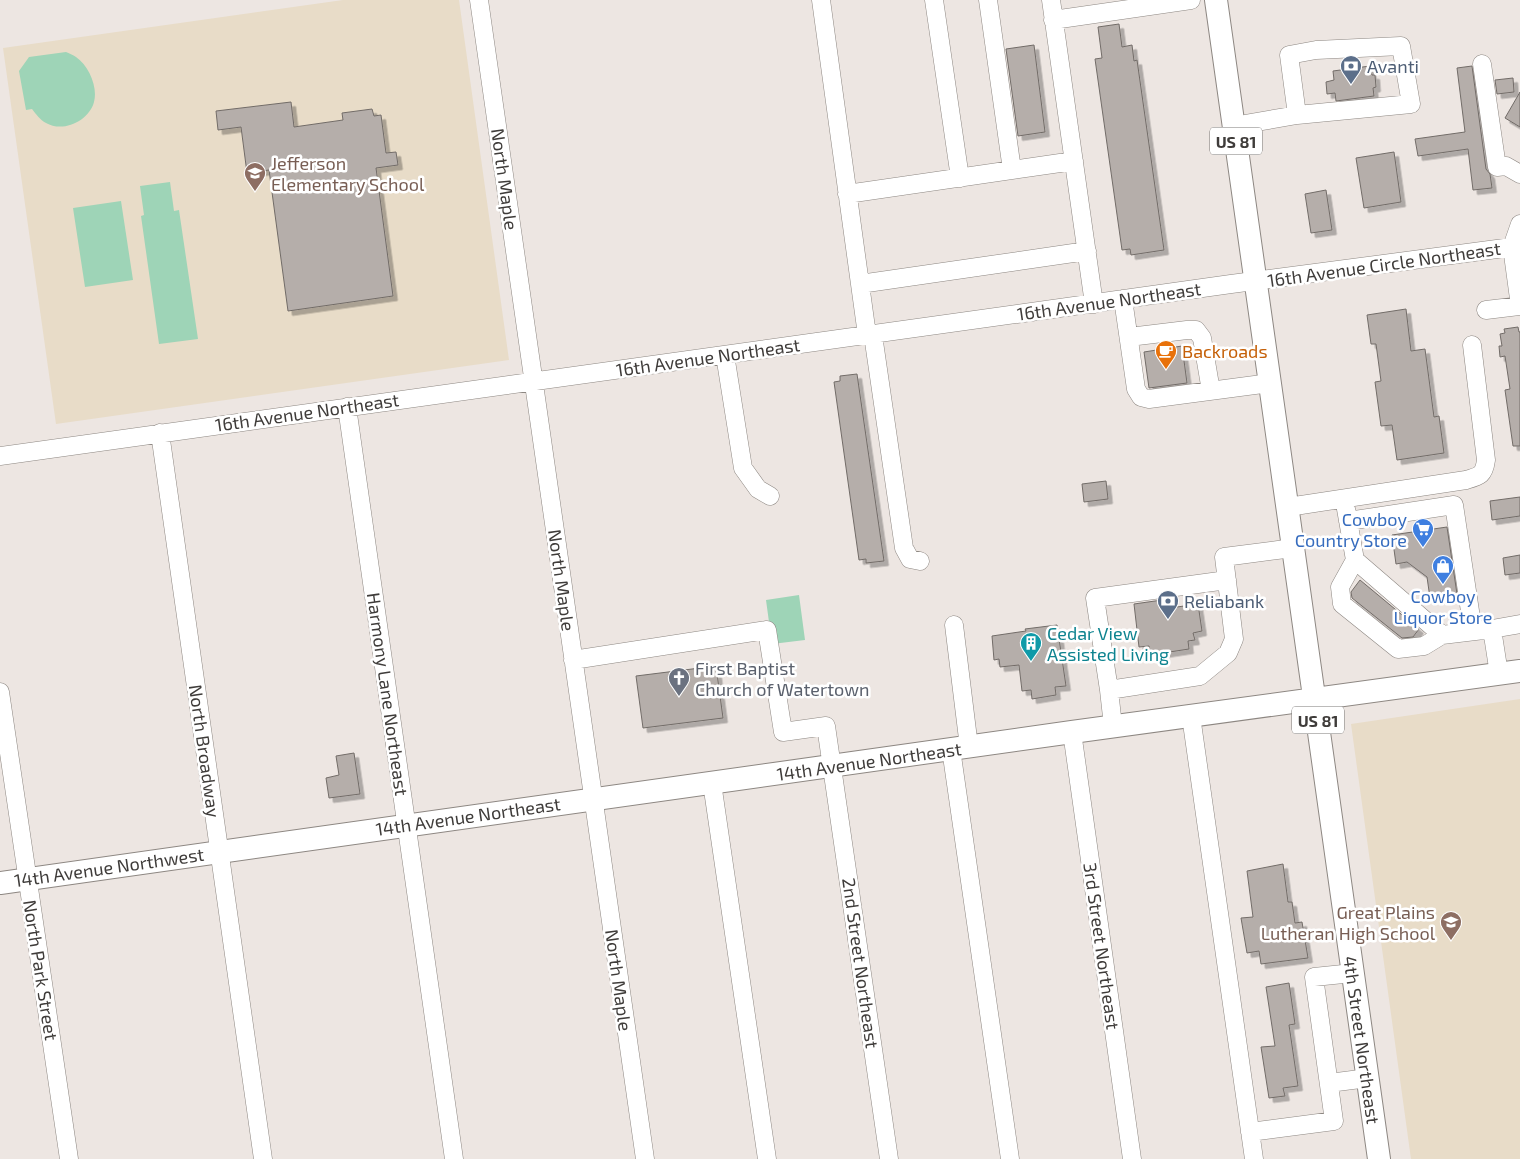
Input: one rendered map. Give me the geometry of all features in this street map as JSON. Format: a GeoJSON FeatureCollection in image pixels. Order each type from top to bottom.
{"type":"FeatureCollection","features":[{"type":"Feature","properties":{"kind":"main road","name":"4th Street Northeast"},"geometry":{"type":"LineString","coordinates":[[1216,0],[1379,1159]]}},
{"type":"Feature","properties":{"kind":"main road","name":"14th Avenue Northeast"},"geometry":{"type":"LineString","coordinates":[[219,852],[1113,726],[1509,673]]}},
{"type":"Feature","properties":{"kind":"main road","name":"14th Avenue Northwest"},"geometry":{"type":"LineString","coordinates":[[0,883],[219,852]]}},
{"type":"Feature","properties":{"kind":"street","name":"North Maple"},"geometry":{"type":"LineString","coordinates":[[479,0],[645,1159]]}},
{"type":"Feature","properties":{"kind":"street"},"geometry":{"type":"LineString","coordinates":[[821,0],[860,284],[904,548],[910,559],[920,561]]}},
{"type":"Feature","properties":{"kind":"street"},"geometry":{"type":"LineString","coordinates":[[934,0],[960,178]]}},
{"type":"Feature","properties":{"kind":"street"},"geometry":{"type":"LineString","coordinates":[[988,0],[1012,170]]}},
{"type":"Feature","properties":{"kind":"street"},"geometry":{"type":"LineString","coordinates":[[1050,0],[1094,304]]}},
{"type":"Feature","properties":{"kind":"street"},"geometry":{"type":"LineString","coordinates":[[1053,20],[1192,0]]}},
{"type":"Feature","properties":{"kind":"street"},"geometry":{"type":"LineString","coordinates":[[1234,126],[1298,115],[1411,104],[1401,46],[1316,50],[1289,55],[1298,115]]}},
{"type":"Feature","properties":{"kind":"street"},"geometry":{"type":"LineString","coordinates":[[1482,64],[1498,167],[1506,166],[1520,174]]}},
{"type":"Feature","properties":{"kind":"street"},"geometry":{"type":"LineString","coordinates":[[847,194],[1074,162]]}},
{"type":"Feature","properties":{"kind":"street"},"geometry":{"type":"LineString","coordinates":[[1486,310],[1520,306],[1512,247],[1520,224]]}},
{"type":"Feature","properties":{"kind":"street","name":"16th Avenue Circle Northeast"},"geometry":{"type":"LineString","coordinates":[[1256,281],[1512,247]]}},
{"type":"Feature","properties":{"kind":"street"},"geometry":{"type":"LineString","coordinates":[[860,284],[1087,252]]}},
{"type":"Feature","properties":{"kind":"street","name":"16th Avenue Northeast"},"geometry":{"type":"LineString","coordinates":[[0,456],[1256,281]]}},
{"type":"Feature","properties":{"kind":"street"},"geometry":{"type":"LineString","coordinates":[[1123,299],[1136,389],[1141,397],[1149,399],[1270,383]]}},
{"type":"Feature","properties":{"kind":"street"},"geometry":{"type":"LineString","coordinates":[[1129,337],[1196,330],[1202,338],[1211,391]]}},
{"type":"Feature","properties":{"kind":"street"},"geometry":{"type":"LineString","coordinates":[[1288,507],[1466,480],[1479,476],[1485,470],[1486,460],[1472,344]]}},
{"type":"Feature","properties":{"kind":"street"},"geometry":{"type":"LineString","coordinates":[[725,355],[743,468],[758,489],[770,496]]}},
{"type":"Feature","properties":{"kind":"street","name":"Harmony Lane Northeast"},"geometry":{"type":"LineString","coordinates":[[347,407],[454,1159]]}},
{"type":"Feature","properties":{"kind":"street","name":"North Broadway"},"geometry":{"type":"LineString","coordinates":[[160,433],[263,1159]]}},
{"type":"Feature","properties":{"kind":"street"},"geometry":{"type":"LineString","coordinates":[[1345,498],[1355,560],[1442,635]]}},
{"type":"Feature","properties":{"kind":"street"},"geometry":{"type":"LineString","coordinates":[[1348,521],[1454,505],[1473,631]]}},
{"type":"Feature","properties":{"kind":"street"},"geometry":{"type":"LineString","coordinates":[[1108,690],[1200,676],[1228,654],[1234,639],[1224,557],[1293,548]]}},
{"type":"Feature","properties":{"kind":"street"},"geometry":{"type":"LineString","coordinates":[[1355,560],[1340,587],[1342,604],[1398,649],[1424,646],[1442,635],[1520,624]]}},
{"type":"Feature","properties":{"kind":"street"},"geometry":{"type":"LineString","coordinates":[[1113,726],[1096,598],[1227,580]]}},
{"type":"Feature","properties":{"kind":"street"},"geometry":{"type":"LineString","coordinates":[[954,626],[960,748],[1010,1159]]}},
{"type":"Feature","properties":{"kind":"street"},"geometry":{"type":"LineString","coordinates":[[1492,628],[1509,673]]}},
{"type":"Feature","properties":{"kind":"street","name":"2nd Street Northeast"},"geometry":{"type":"LineString","coordinates":[[573,660],[767,630],[783,732],[826,726],[889,1159]]}},
{"type":"Feature","properties":{"kind":"street","name":"North Park Street"},"geometry":{"type":"LineString","coordinates":[[0,692],[70,1159]]}},
{"type":"Feature","properties":{"kind":"street"},"geometry":{"type":"LineString","coordinates":[[1191,716],[1254,1159]]}},
{"type":"Feature","properties":{"kind":"street","name":"3rd Street Northeast"},"geometry":{"type":"LineString","coordinates":[[1072,732],[1132,1159]]}},
{"type":"Feature","properties":{"kind":"street"},"geometry":{"type":"LineString","coordinates":[[712,782],[767,1159]]}},
{"type":"Feature","properties":{"kind":"street"},"geometry":{"type":"LineString","coordinates":[[1250,1132],[1334,1121],[1314,978],[1353,973]]}},
{"type":"Feature","properties":{"kind":"street"},"geometry":{"type":"LineString","coordinates":[[1329,1083],[1368,1078]]}},
{"type":"Feature","properties":{"kind":"shaded area","name":"Jefferson Elementary School"},"geometry":{"type":"Polygon","coordinates":[[[343,0],[459,0],[509,360],[56,424],[3,48],[343,0]]]}},
{"type":"Feature","properties":{"kind":"shaded area","name":"Great Plains Lutheran High School"},"geometry":{"type":"Polygon","coordinates":[[[1520,699],[1520,1159],[1411,1159],[1351,724],[1520,699]]]}},
{"type":"Feature","properties":{"kind":"green space"},"geometry":{"type":"Polygon","coordinates":[[[66,52],[75,56],[85,66],[91,77],[95,96],[87,115],[81,120],[60,127],[46,123],[32,109],[26,110],[19,71],[29,57],[66,52]]]}},
{"type":"Feature","properties":{"kind":"green space"},"geometry":{"type":"Polygon","coordinates":[[[170,182],[174,211],[179,210],[198,339],[159,344],[141,216],[144,215],[140,186],[170,182]]]}},
{"type":"Feature","properties":{"kind":"green space"},"geometry":{"type":"Polygon","coordinates":[[[121,201],[133,280],[85,287],[73,208],[121,201]]]}},
{"type":"Feature","properties":{"kind":"green space"},"geometry":{"type":"Polygon","coordinates":[[[799,595],[805,640],[772,644],[766,600],[799,595]]]}},
{"type":"Feature","properties":{"kind":"building"},"geometry":{"type":"Polygon","coordinates":[[[1119,24],[1122,47],[1132,45],[1134,61],[1137,60],[1164,250],[1131,255],[1130,249],[1122,250],[1095,59],[1102,58],[1098,27],[1119,24]]]}},
{"type":"Feature","properties":{"kind":"building"},"geometry":{"type":"Polygon","coordinates":[[[1034,45],[1045,132],[1018,136],[1006,49],[1034,45]]]}},
{"type":"Feature","properties":{"kind":"building","name":"Avanti"},"geometry":{"type":"Polygon","coordinates":[[[1370,66],[1372,75],[1375,75],[1376,87],[1373,88],[1374,96],[1336,101],[1335,93],[1327,94],[1326,82],[1334,80],[1333,71],[1370,66]]]}},
{"type":"Feature","properties":{"kind":"building"},"geometry":{"type":"Polygon","coordinates":[[[1472,66],[1486,169],[1490,174],[1492,188],[1473,190],[1468,149],[1418,156],[1415,139],[1465,132],[1457,68],[1472,66]]]}},
{"type":"Feature","properties":{"kind":"building"},"geometry":{"type":"Polygon","coordinates":[[[1513,78],[1514,92],[1497,94],[1495,80],[1513,78]]]}},
{"type":"Feature","properties":{"kind":"building"},"geometry":{"type":"Polygon","coordinates":[[[1520,92],[1520,127],[1505,118],[1520,92]]]}},
{"type":"Feature","properties":{"kind":"building"},"geometry":{"type":"Polygon","coordinates":[[[291,102],[294,127],[343,120],[342,113],[372,109],[374,116],[381,115],[386,153],[396,152],[398,165],[376,168],[393,296],[288,311],[269,170],[247,173],[241,127],[218,130],[216,111],[291,102]]]}},
{"type":"Feature","properties":{"kind":"building"},"geometry":{"type":"Polygon","coordinates":[[[1394,152],[1401,202],[1364,208],[1356,158],[1394,152]]]}},
{"type":"Feature","properties":{"kind":"building"},"geometry":{"type":"Polygon","coordinates":[[[1326,190],[1332,230],[1311,233],[1305,194],[1326,190]]]}},
{"type":"Feature","properties":{"kind":"building"},"geometry":{"type":"Polygon","coordinates":[[[1406,309],[1411,351],[1425,349],[1434,417],[1439,416],[1444,453],[1397,460],[1392,425],[1381,426],[1375,382],[1381,381],[1376,344],[1371,344],[1367,315],[1406,309]]]}},
{"type":"Feature","properties":{"kind":"building"},"geometry":{"type":"Polygon","coordinates":[[[1518,327],[1520,332],[1520,446],[1513,446],[1505,390],[1510,389],[1505,356],[1500,357],[1499,346],[1502,346],[1500,334],[1505,333],[1504,329],[1518,327]]]}},
{"type":"Feature","properties":{"kind":"building","name":"Backroads"},"geometry":{"type":"Polygon","coordinates":[[[1182,346],[1187,383],[1149,388],[1144,352],[1182,346]]]}},
{"type":"Feature","properties":{"kind":"building"},"geometry":{"type":"Polygon","coordinates":[[[857,374],[884,561],[866,563],[866,559],[859,560],[834,382],[840,381],[840,376],[857,374]]]}},
{"type":"Feature","properties":{"kind":"building"},"geometry":{"type":"Polygon","coordinates":[[[1106,481],[1108,499],[1084,502],[1082,484],[1106,481]]]}},
{"type":"Feature","properties":{"kind":"building"},"geometry":{"type":"Polygon","coordinates":[[[1520,497],[1520,516],[1492,520],[1490,501],[1520,497]]]}},
{"type":"Feature","properties":{"kind":"building","name":"Cowboy Country Store"},"geometry":{"type":"Polygon","coordinates":[[[1447,527],[1457,594],[1430,598],[1427,577],[1407,562],[1396,564],[1392,535],[1447,527]]]}},
{"type":"Feature","properties":{"kind":"building"},"geometry":{"type":"Polygon","coordinates":[[[1520,555],[1520,573],[1505,575],[1503,558],[1520,555]]]}},
{"type":"Feature","properties":{"kind":"building"},"geometry":{"type":"Polygon","coordinates":[[[1360,580],[1419,629],[1413,637],[1402,638],[1352,598],[1351,592],[1360,580]]]}},
{"type":"Feature","properties":{"kind":"building","name":"Reliabank"},"geometry":{"type":"Polygon","coordinates":[[[1169,599],[1170,608],[1198,604],[1202,631],[1193,633],[1195,640],[1188,641],[1189,649],[1150,655],[1149,646],[1139,647],[1134,604],[1169,599]]]}},
{"type":"Feature","properties":{"kind":"building","name":"Cedar View Assisted Living"},"geometry":{"type":"Polygon","coordinates":[[[1057,625],[1066,686],[1055,687],[1056,695],[1032,699],[1031,690],[1022,691],[1019,665],[1000,667],[999,659],[994,660],[992,636],[1057,625]]]}},
{"type":"Feature","properties":{"kind":"building","name":"First Baptist Church of Watertown"},"geometry":{"type":"Polygon","coordinates":[[[716,666],[723,718],[643,728],[636,676],[716,666]]]}},
{"type":"Feature","properties":{"kind":"building"},"geometry":{"type":"Polygon","coordinates":[[[354,753],[360,794],[329,798],[326,778],[339,775],[336,756],[354,753]]]}},
{"type":"Feature","properties":{"kind":"building"},"geometry":{"type":"Polygon","coordinates":[[[1283,864],[1288,902],[1292,902],[1295,923],[1302,922],[1308,958],[1261,964],[1259,951],[1247,953],[1241,918],[1253,917],[1247,871],[1283,864]]]}},
{"type":"Feature","properties":{"kind":"building"},"geometry":{"type":"Polygon","coordinates":[[[1289,983],[1295,1024],[1289,1025],[1298,1086],[1283,1088],[1285,1096],[1269,1098],[1261,1047],[1275,1046],[1266,987],[1289,983]]]}},
{"type":"Feature","properties":{"kind":"place","name":"Avanti"},"geometry":{"type":"Point","coordinates":[1351,85]}},
{"type":"Feature","properties":{"kind":"place","name":"Jefferson Elementary School"},"geometry":{"type":"Point","coordinates":[255,192]}},
{"type":"Feature","properties":{"kind":"place","name":"Backroads"},"geometry":{"type":"Point","coordinates":[1166,370]}},
{"type":"Feature","properties":{"kind":"place","name":"Cowboy Country Store"},"geometry":{"type":"Point","coordinates":[1423,548]}},
{"type":"Feature","properties":{"kind":"place","name":"Cowboy Liquor Store"},"geometry":{"type":"Point","coordinates":[1443,585]}},
{"type":"Feature","properties":{"kind":"place","name":"Reliabank"},"geometry":{"type":"Point","coordinates":[1168,620]}},
{"type":"Feature","properties":{"kind":"place","name":"Cedar View Assisted Living"},"geometry":{"type":"Point","coordinates":[1031,662]}},
{"type":"Feature","properties":{"kind":"place","name":"First Baptist Church of Watertown"},"geometry":{"type":"Point","coordinates":[679,697]}},
{"type":"Feature","properties":{"kind":"place","name":"Great Plains Lutheran High School"},"geometry":{"type":"Point","coordinates":[1451,941]}}]}
